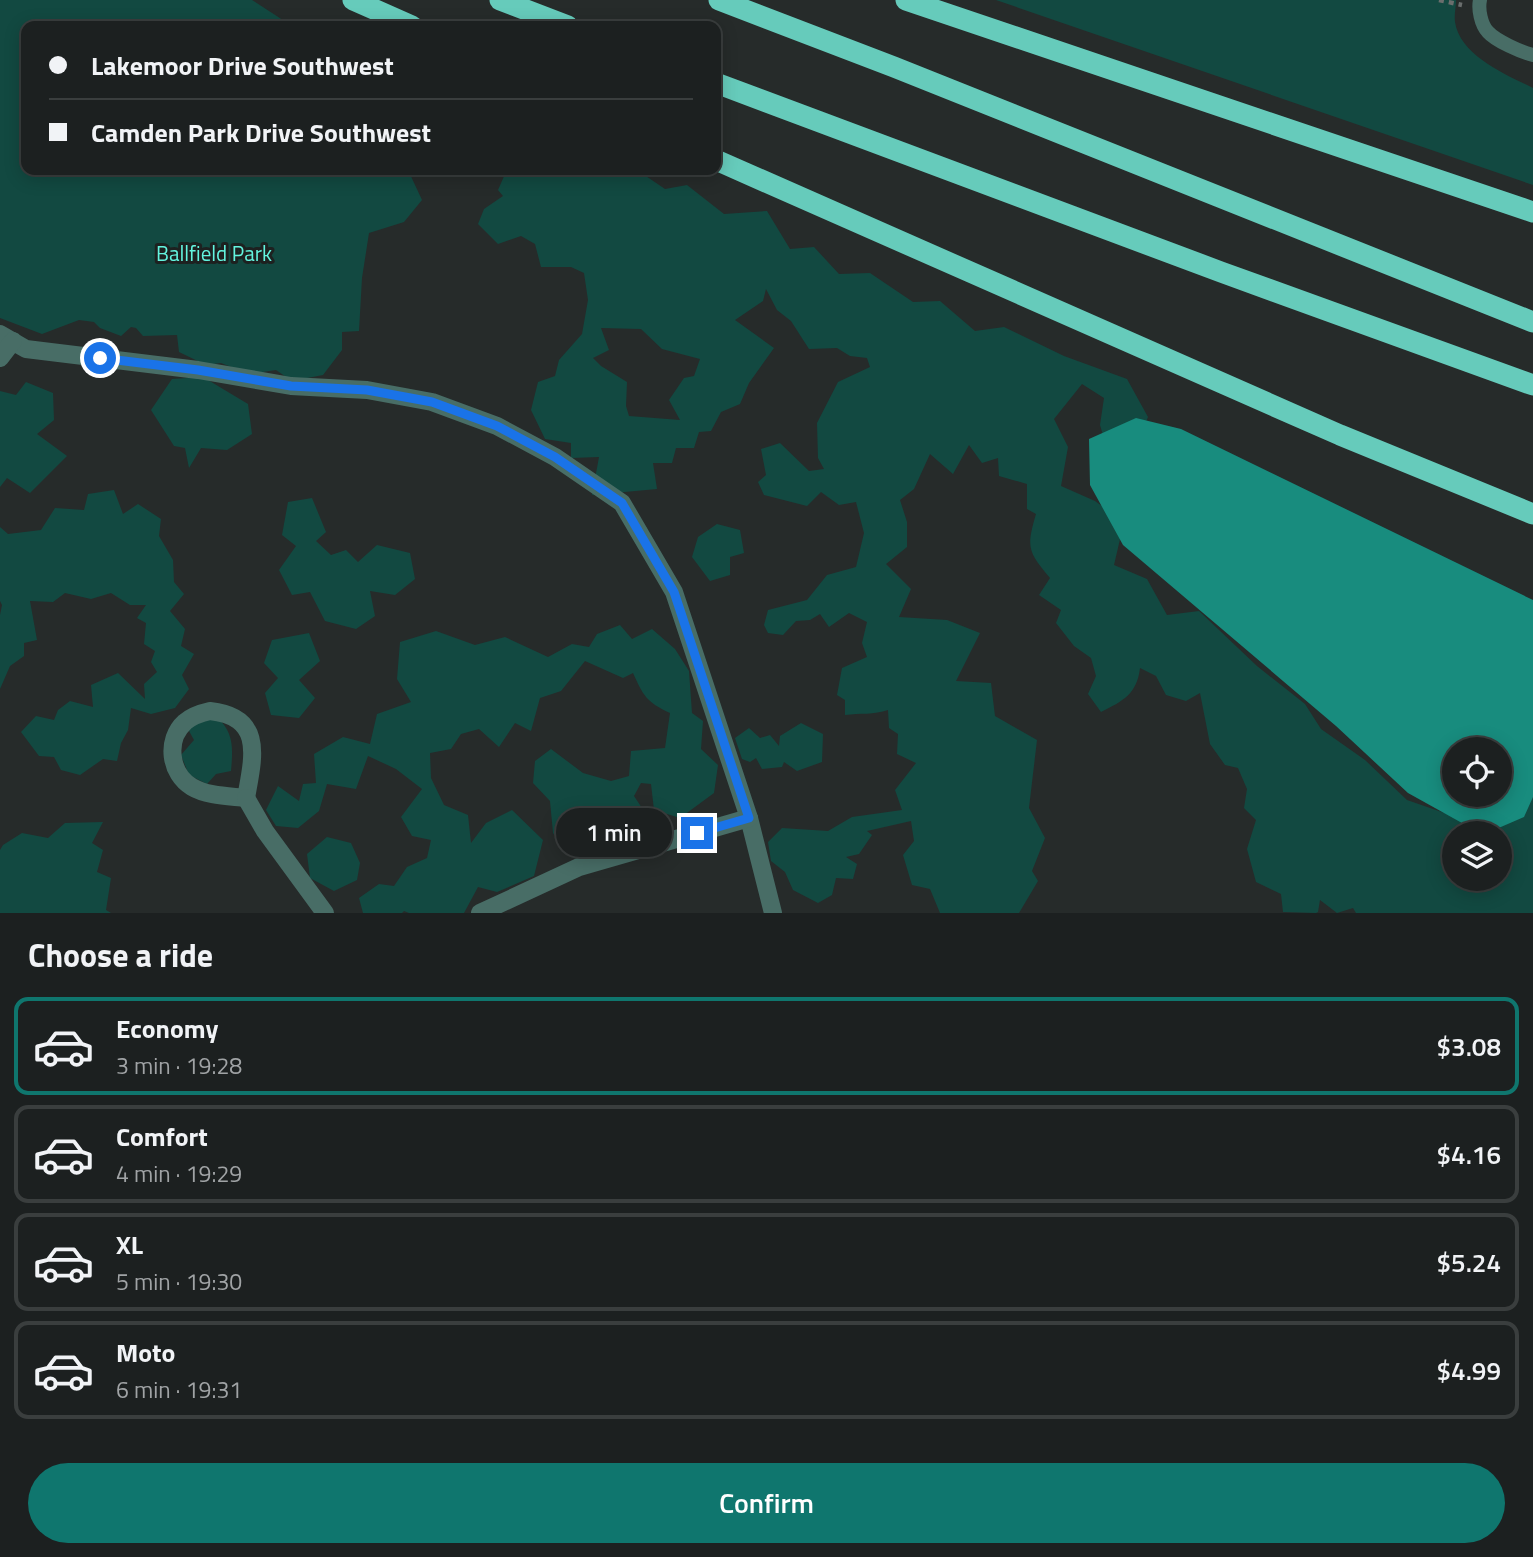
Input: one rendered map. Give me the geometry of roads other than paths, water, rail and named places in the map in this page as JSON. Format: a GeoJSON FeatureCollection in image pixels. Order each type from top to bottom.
{"type":"FeatureCollection","features":[{"type":"Feature","properties":{"kind":"highway"},"geometry":{"type":"LineString","coordinates":[[353,0],[401,21]]}},
{"type":"Feature","properties":{"kind":"highway"},"geometry":{"type":"LineString","coordinates":[[500,0],[555,21]]}},
{"type":"Feature","properties":{"kind":"highway"},"geometry":{"type":"LineString","coordinates":[[719,0],[907,72],[1533,322]]}},
{"type":"Feature","properties":{"kind":"highway"},"geometry":{"type":"LineString","coordinates":[[906,0],[1533,212]]}},
{"type":"Feature","properties":{"kind":"highway"},"geometry":{"type":"LineString","coordinates":[[721,85],[1221,272],[1533,385]]}},
{"type":"Feature","properties":{"kind":"highway"},"geometry":{"type":"LineString","coordinates":[[721,162],[1340,435],[1533,514]]}},
{"type":"Feature","properties":{"kind":"street"},"geometry":{"type":"LineString","coordinates":[[0,358],[6,338],[26,349],[198,370],[291,386],[367,390],[432,402],[497,426],[555,457],[622,503],[674,592],[749,818],[773,913]]}},
{"type":"Feature","properties":{"kind":"street"},"geometry":{"type":"LineString","coordinates":[[246,798],[196,790],[185,782],[172,759],[172,746],[185,722],[210,711],[224,712],[236,718],[246,728],[252,740],[254,754],[246,798],[265,831],[325,913]]}},
{"type":"Feature","properties":{"kind":"street"},"geometry":{"type":"LineString","coordinates":[[480,913],[579,867],[749,818]]}},
{"type":"Feature","properties":{"kind":"lane"},"geometry":{"type":"LineString","coordinates":[[1480,0],[1478,8],[1487,32],[1520,51],[1533,55]]}},
{"type":"Feature","properties":{"kind":"park label","name":"Ballfield Park"},"geometry":{"type":"Point","coordinates":[214,254]}}]}
